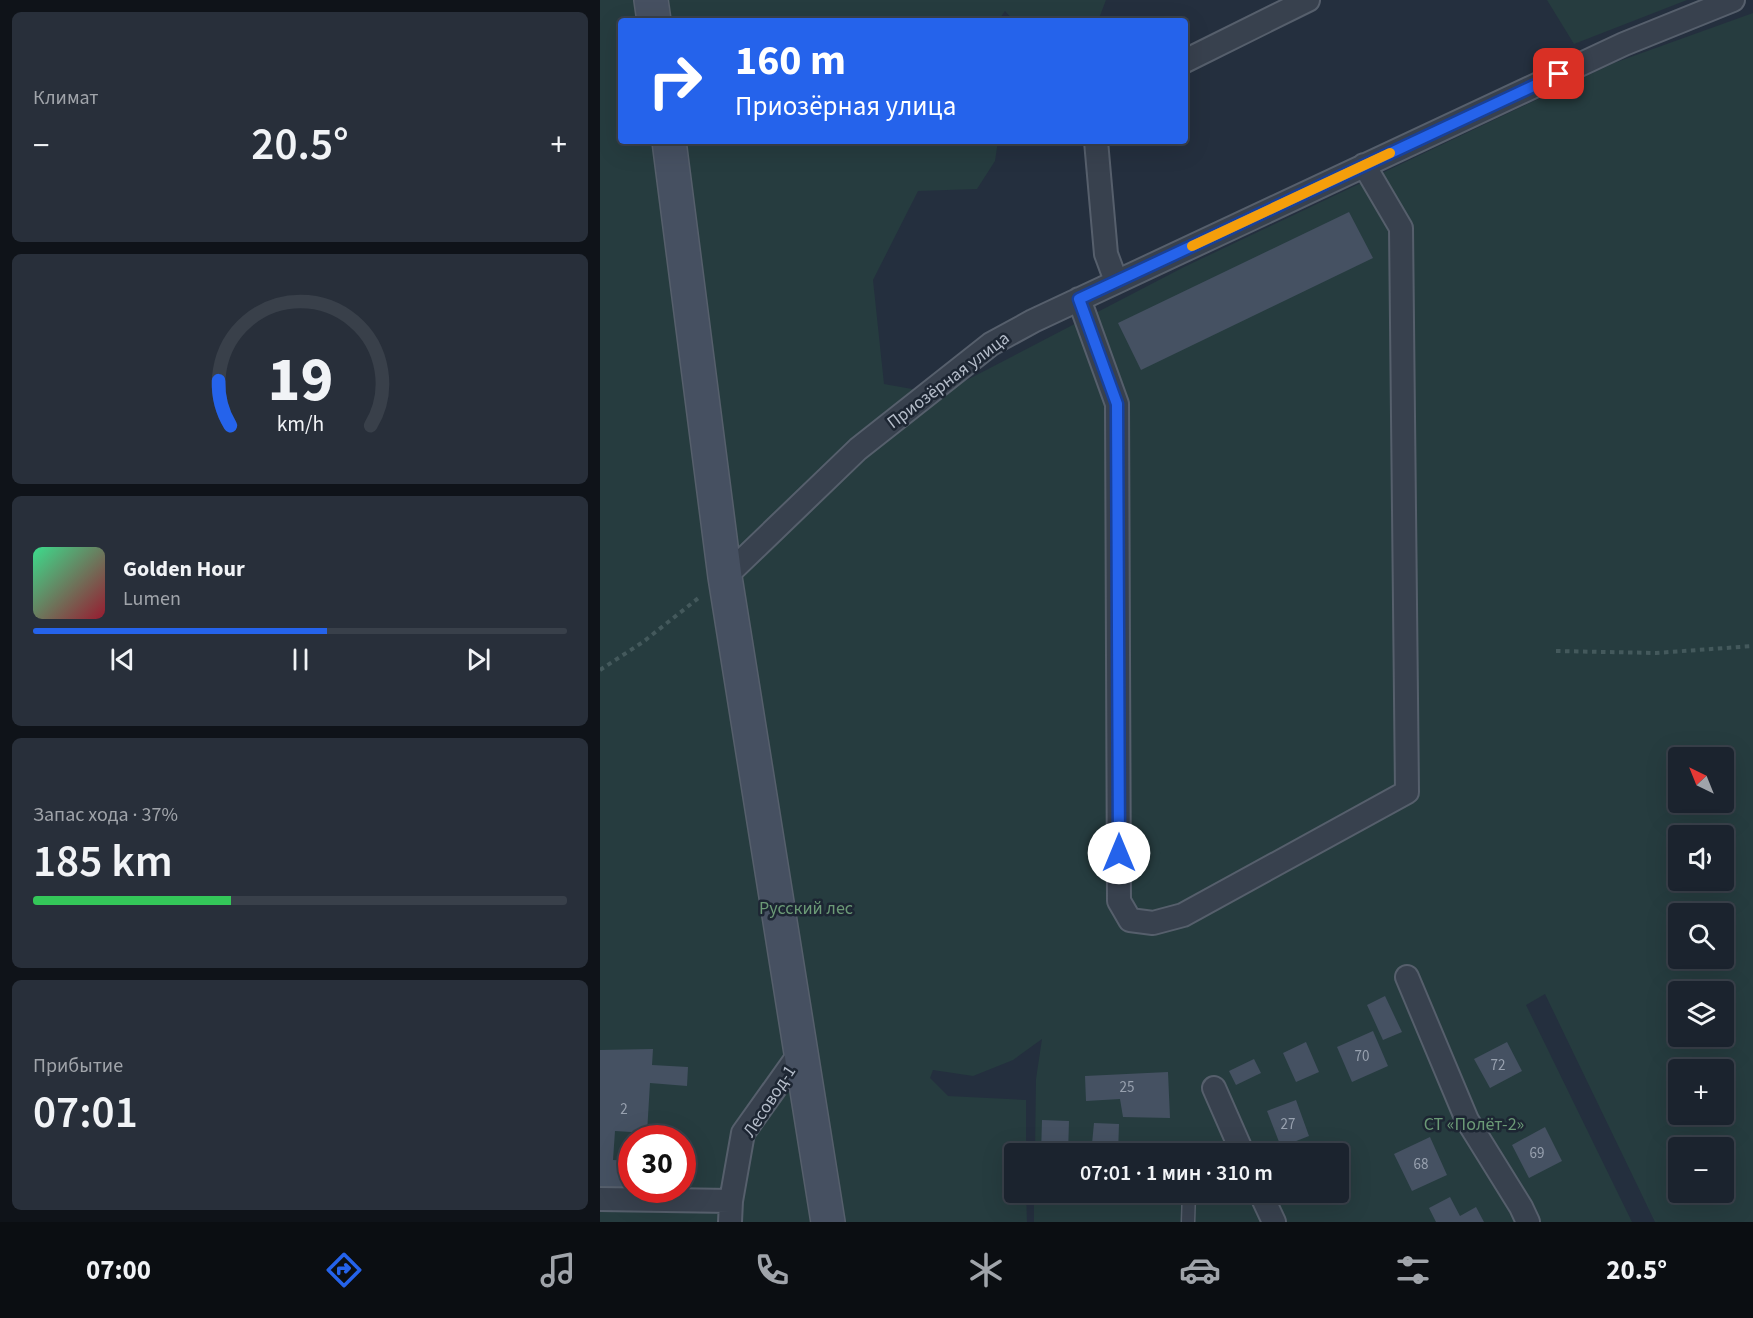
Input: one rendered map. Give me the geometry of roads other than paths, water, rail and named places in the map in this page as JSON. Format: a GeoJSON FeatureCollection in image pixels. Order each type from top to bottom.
{"type":"FeatureCollection","features":[{"type":"Feature","properties":{"kind":"main road"},"geometry":{"type":"LineString","coordinates":[[651,0],[654,18]]}},
{"type":"Feature","properties":{"kind":"main road"},"geometry":{"type":"LineString","coordinates":[[669,144],[725,577],[828,1222]]}},
{"type":"Feature","properties":{"kind":"street"},"geometry":{"type":"LineString","coordinates":[[1188,60],[1308,0]]}},
{"type":"Feature","properties":{"kind":"street","name":"Приозёрная улица"},"geometry":{"type":"LineString","coordinates":[[725,577],[858,449],[991,344],[1116,281],[1624,44],[1733,0]]}},
{"type":"Feature","properties":{"kind":"street"},"geometry":{"type":"LineString","coordinates":[[1096,144],[1106,254],[1116,281]]}},
{"type":"Feature","properties":{"kind":"street"},"geometry":{"type":"LineString","coordinates":[[1079,299],[1117,404],[1119,901],[1130,920],[1153,922],[1183,915],[1407,792],[1401,228],[1364,165]]}},
{"type":"Feature","properties":{"kind":"street"},"geometry":{"type":"LineString","coordinates":[[1407,977],[1467,1120],[1528,1222]]}},
{"type":"Feature","properties":{"kind":"street","name":"Лесовод-1"},"geometry":{"type":"LineString","coordinates":[[731,1212],[743,1133],[800,1053]]}},
{"type":"Feature","properties":{"kind":"street"},"geometry":{"type":"LineString","coordinates":[[1214,1088],[1238,1143]]}},
{"type":"Feature","properties":{"kind":"street"},"geometry":{"type":"LineString","coordinates":[[600,1199],[731,1212]]}},
{"type":"Feature","properties":{"kind":"street"},"geometry":{"type":"LineString","coordinates":[[1265,1203],[1274,1222]]}},
{"type":"Feature","properties":{"kind":"lane"},"geometry":{"type":"LineString","coordinates":[[1188,1203],[1188,1222]]}},
{"type":"Feature","properties":{"kind":"park label","name":"Русский лес"},"geometry":{"type":"Point","coordinates":[806,908]}},
{"type":"Feature","properties":{"kind":"park label","name":"СТ «Полёт-2»"},"geometry":{"type":"Point","coordinates":[1474,1124]}}]}
